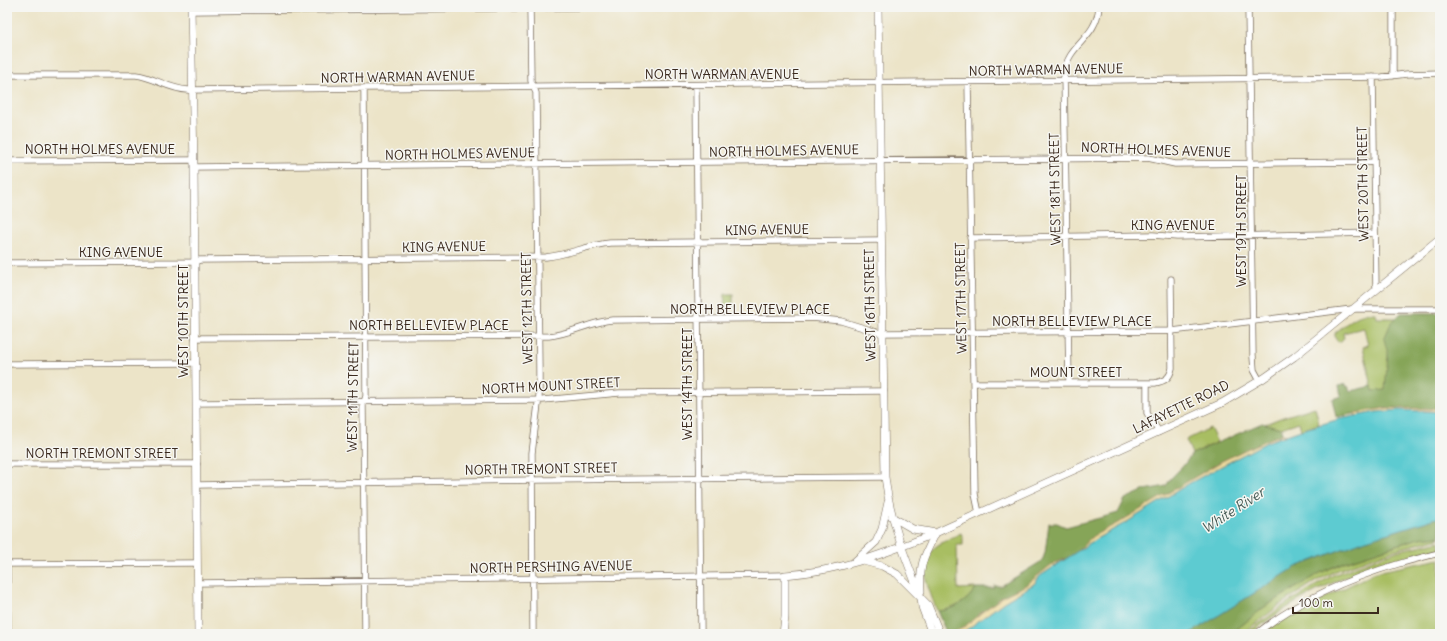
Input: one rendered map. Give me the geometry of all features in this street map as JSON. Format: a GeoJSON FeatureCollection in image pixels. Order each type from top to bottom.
{"type":"FeatureCollection","features":[{"type":"Feature","properties":{"kind":"main road","name":"WEST 16TH STREET"},"geometry":{"type":"LineString","coordinates":[[878,7],[886,477],[892,516],[921,597],[928,604],[932,634]]}},
{"type":"Feature","properties":{"kind":"main road","name":"WEST 10TH STREET"},"geometry":{"type":"LineString","coordinates":[[191,9],[196,338],[198,634]]}},
{"type":"Feature","properties":{"kind":"main road","name":"LAFAYETTE ROAD"},"geometry":{"type":"LineString","coordinates":[[902,547],[1222,403],[1260,381],[1294,357],[1440,238]]}},
{"type":"Feature","properties":{"kind":"main road"},"geometry":{"type":"LineString","coordinates":[[852,564],[876,542],[882,529],[889,500]]}},
{"type":"Feature","properties":{"kind":"main road"},"geometry":{"type":"LineString","coordinates":[[892,516],[913,529],[936,533],[922,563],[920,575],[921,597]]}},
{"type":"Feature","properties":{"kind":"main road","name":"NORTH PERSHING AVENUE"},"geometry":{"type":"LineString","coordinates":[[785,575],[824,571],[862,561],[902,547]]}},
{"type":"Feature","properties":{"kind":"main road"},"geometry":{"type":"LineString","coordinates":[[862,561],[882,566],[898,574],[921,597]]}},
{"type":"Feature","properties":{"kind":"main road"},"geometry":{"type":"LineString","coordinates":[[783,634],[785,617],[785,575]]}},
{"type":"Feature","properties":{"kind":"main road","name":"WEST 16TH STREET"},"geometry":{"type":"LineString","coordinates":[[930,617],[940,634]]}},
{"type":"Feature","properties":{"kind":"street","name":"WEST 12TH STREET"},"geometry":{"type":"LineString","coordinates":[[530,7],[531,81],[536,92],[538,336],[538,400],[532,454],[531,480],[533,634]]}},
{"type":"Feature","properties":{"kind":"street"},"geometry":{"type":"LineString","coordinates":[[191,9],[623,7]]}},
{"type":"Feature","properties":{"kind":"street","name":"WEST 18TH STREET"},"geometry":{"type":"LineString","coordinates":[[1069,382],[1064,71],[1072,52],[1092,31],[1097,19],[1099,7]]}},
{"type":"Feature","properties":{"kind":"street","name":"WEST 19TH STREET"},"geometry":{"type":"LineString","coordinates":[[1248,7],[1252,163],[1252,321],[1254,366],[1260,381]]}},
{"type":"Feature","properties":{"kind":"street"},"geometry":{"type":"LineString","coordinates":[[1393,7],[1393,76]]}},
{"type":"Feature","properties":{"kind":"street","name":"NORTH WARMAN AVENUE"},"geometry":{"type":"LineString","coordinates":[[7,75],[136,75],[148,77],[171,88],[192,90],[1249,79],[1373,77],[1440,73]]}},
{"type":"Feature","properties":{"kind":"street","name":"WEST 20TH STREET"},"geometry":{"type":"LineString","coordinates":[[1373,77],[1376,290]]}},
{"type":"Feature","properties":{"kind":"street","name":"WEST 17TH STREET"},"geometry":{"type":"LineString","coordinates":[[968,82],[975,494],[979,513]]}},
{"type":"Feature","properties":{"kind":"street","name":"WEST 14TH STREET"},"geometry":{"type":"LineString","coordinates":[[696,85],[701,634]]}},
{"type":"Feature","properties":{"kind":"street","name":"WEST 11TH STREET"},"geometry":{"type":"LineString","coordinates":[[364,88],[366,396],[364,401],[365,634]]}},
{"type":"Feature","properties":{"kind":"street","name":"NORTH HOLMES AVENUE"},"geometry":{"type":"LineString","coordinates":[[194,168],[1065,158],[1148,158],[1175,164],[1374,162]]}},
{"type":"Feature","properties":{"kind":"street","name":"NORTH HOLMES AVENUE"},"geometry":{"type":"LineString","coordinates":[[7,160],[194,160]]}},
{"type":"Feature","properties":{"kind":"street","name":"KING AVENUE"},"geometry":{"type":"LineString","coordinates":[[970,238],[1067,236],[1252,236],[1375,233]]}},
{"type":"Feature","properties":{"kind":"street","name":"KING AVENUE"},"geometry":{"type":"LineString","coordinates":[[7,263],[537,257],[562,254],[590,246],[608,243],[881,240]]}},
{"type":"Feature","properties":{"kind":"street"},"geometry":{"type":"LineString","coordinates":[[1171,279],[1172,331]]}},
{"type":"Feature","properties":{"kind":"street","name":"NORTH BELLEVIEW PLACE"},"geometry":{"type":"LineString","coordinates":[[196,338],[538,336],[560,335],[588,324],[607,320],[822,318],[842,321],[883,333],[1172,331],[1352,309],[1440,309]]}},
{"type":"Feature","properties":{"kind":"street","name":"MOUNT STREET"},"geometry":{"type":"LineString","coordinates":[[973,383],[1155,383],[1165,380],[1171,374],[1172,331]]}},
{"type":"Feature","properties":{"kind":"street"},"geometry":{"type":"LineString","coordinates":[[7,364],[196,363]]}},
{"type":"Feature","properties":{"kind":"street"},"geometry":{"type":"LineString","coordinates":[[1147,383],[1147,413],[1159,432]]}},
{"type":"Feature","properties":{"kind":"street","name":"NORTH MOUNT STREET"},"geometry":{"type":"LineString","coordinates":[[196,403],[538,400],[608,394],[884,391]]}},
{"type":"Feature","properties":{"kind":"street","name":"NORTH TREMONT STREET"},"geometry":{"type":"LineString","coordinates":[[7,464],[196,464]]}},
{"type":"Feature","properties":{"kind":"street","name":"NORTH TREMONT STREET"},"geometry":{"type":"LineString","coordinates":[[197,485],[886,477]]}},
{"type":"Feature","properties":{"kind":"street"},"geometry":{"type":"LineString","coordinates":[[1256,634],[1288,611],[1328,589],[1372,572],[1440,553]]}},
{"type":"Feature","properties":{"kind":"street"},"geometry":{"type":"LineString","coordinates":[[7,564],[197,563]]}},
{"type":"Feature","properties":{"kind":"street"},"geometry":{"type":"LineString","coordinates":[[7,568],[8,634]]}},
{"type":"Feature","properties":{"kind":"street","name":"NORTH PERSHING AVENUE"},"geometry":{"type":"LineString","coordinates":[[198,583],[785,575]]}},
{"type":"Feature","properties":{"kind":"green space"},"geometry":{"type":"Polygon","coordinates":[[[725,294],[733,294],[733,306],[724,306],[725,294]]]}},
{"type":"Feature","properties":{"kind":"green space"},"geometry":{"type":"Polygon","coordinates":[[[1376,313],[1377,318],[1440,318],[1440,408],[1373,391],[1363,347],[1368,345],[1364,328],[1343,333],[1344,338],[1341,341],[1338,342],[1335,338],[1335,333],[1354,318],[1364,314],[1376,313]]]}},
{"type":"Feature","properties":{"kind":"green space"},"geometry":{"type":"Polygon","coordinates":[[[1401,313],[1440,313],[1440,409],[1387,408],[1336,417],[1332,399],[1341,396],[1339,386],[1346,384],[1346,387],[1348,386],[1350,391],[1372,386],[1373,391],[1385,390],[1388,354],[1384,339],[1391,323],[1401,313]]]}},
{"type":"Feature","properties":{"kind":"green space"},"geometry":{"type":"Polygon","coordinates":[[[1315,407],[1319,424],[1301,430],[1299,422],[1281,428],[1265,424],[1283,417],[1315,407]]]}},
{"type":"Feature","properties":{"kind":"green space"},"geometry":{"type":"Polygon","coordinates":[[[1262,423],[1281,428],[1282,434],[1222,461],[1094,536],[1072,556],[1051,565],[1026,585],[1005,595],[982,612],[963,629],[947,634],[937,611],[949,609],[960,604],[976,588],[994,588],[994,586],[1001,586],[1042,561],[1045,553],[1049,523],[1057,523],[1066,527],[1118,513],[1125,499],[1145,490],[1166,486],[1192,454],[1262,423]]]}},
{"type":"Feature","properties":{"kind":"green space"},"geometry":{"type":"Polygon","coordinates":[[[1210,428],[1217,442],[1192,454],[1186,440],[1210,428]]]}},
{"type":"Feature","properties":{"kind":"green space"},"geometry":{"type":"Polygon","coordinates":[[[1437,518],[1440,519],[1440,536],[1419,538],[1344,562],[1318,574],[1263,608],[1231,634],[1189,634],[1296,567],[1363,541],[1437,518]]]}},
{"type":"Feature","properties":{"kind":"green space"},"geometry":{"type":"Polygon","coordinates":[[[961,533],[963,545],[957,545],[958,589],[976,588],[960,604],[949,609],[937,611],[926,579],[925,563],[933,549],[961,533]]]}},
{"type":"Feature","properties":{"kind":"green space"},"geometry":{"type":"Polygon","coordinates":[[[1440,536],[1440,538],[1394,550],[1336,571],[1315,582],[1284,602],[1242,634],[1231,634],[1263,608],[1318,574],[1344,562],[1419,538],[1440,536]]]}},
{"type":"Feature","properties":{"kind":"green space"},"geometry":{"type":"Polygon","coordinates":[[[1440,541],[1440,549],[1364,570],[1316,591],[1271,618],[1250,634],[1245,634],[1287,603],[1333,575],[1397,551],[1440,541]]]}},
{"type":"Feature","properties":{"kind":"green space"},"geometry":{"type":"Polygon","coordinates":[[[1440,559],[1440,634],[1262,634],[1275,623],[1376,572],[1440,559]]]}},
{"type":"Feature","properties":{"kind":"sand"},"geometry":{"type":"Polygon","coordinates":[[[1387,408],[1440,409],[1440,412],[1377,412],[1356,416],[1355,413],[1387,408]]]}},
{"type":"Feature","properties":{"kind":"sand"},"geometry":{"type":"Polygon","coordinates":[[[1282,434],[1287,435],[1267,442],[1190,483],[1076,552],[1093,536],[1118,523],[1222,461],[1282,434]]]}},
{"type":"Feature","properties":{"kind":"sand"},"geometry":{"type":"Polygon","coordinates":[[[1067,558],[1040,576],[1034,584],[1004,602],[961,634],[950,634],[963,628],[1005,595],[1026,585],[1051,565],[1067,558]]]}},
{"type":"Feature","properties":{"kind":"water","name":"White River"},"geometry":{"type":"Polygon","coordinates":[[[1400,410],[1440,412],[1440,519],[1437,518],[1363,541],[1296,567],[1189,634],[961,634],[1004,602],[1034,584],[1040,576],[1096,539],[1127,522],[1190,483],[1267,442],[1301,430],[1340,419],[1376,412],[1400,410]]]}}]}
